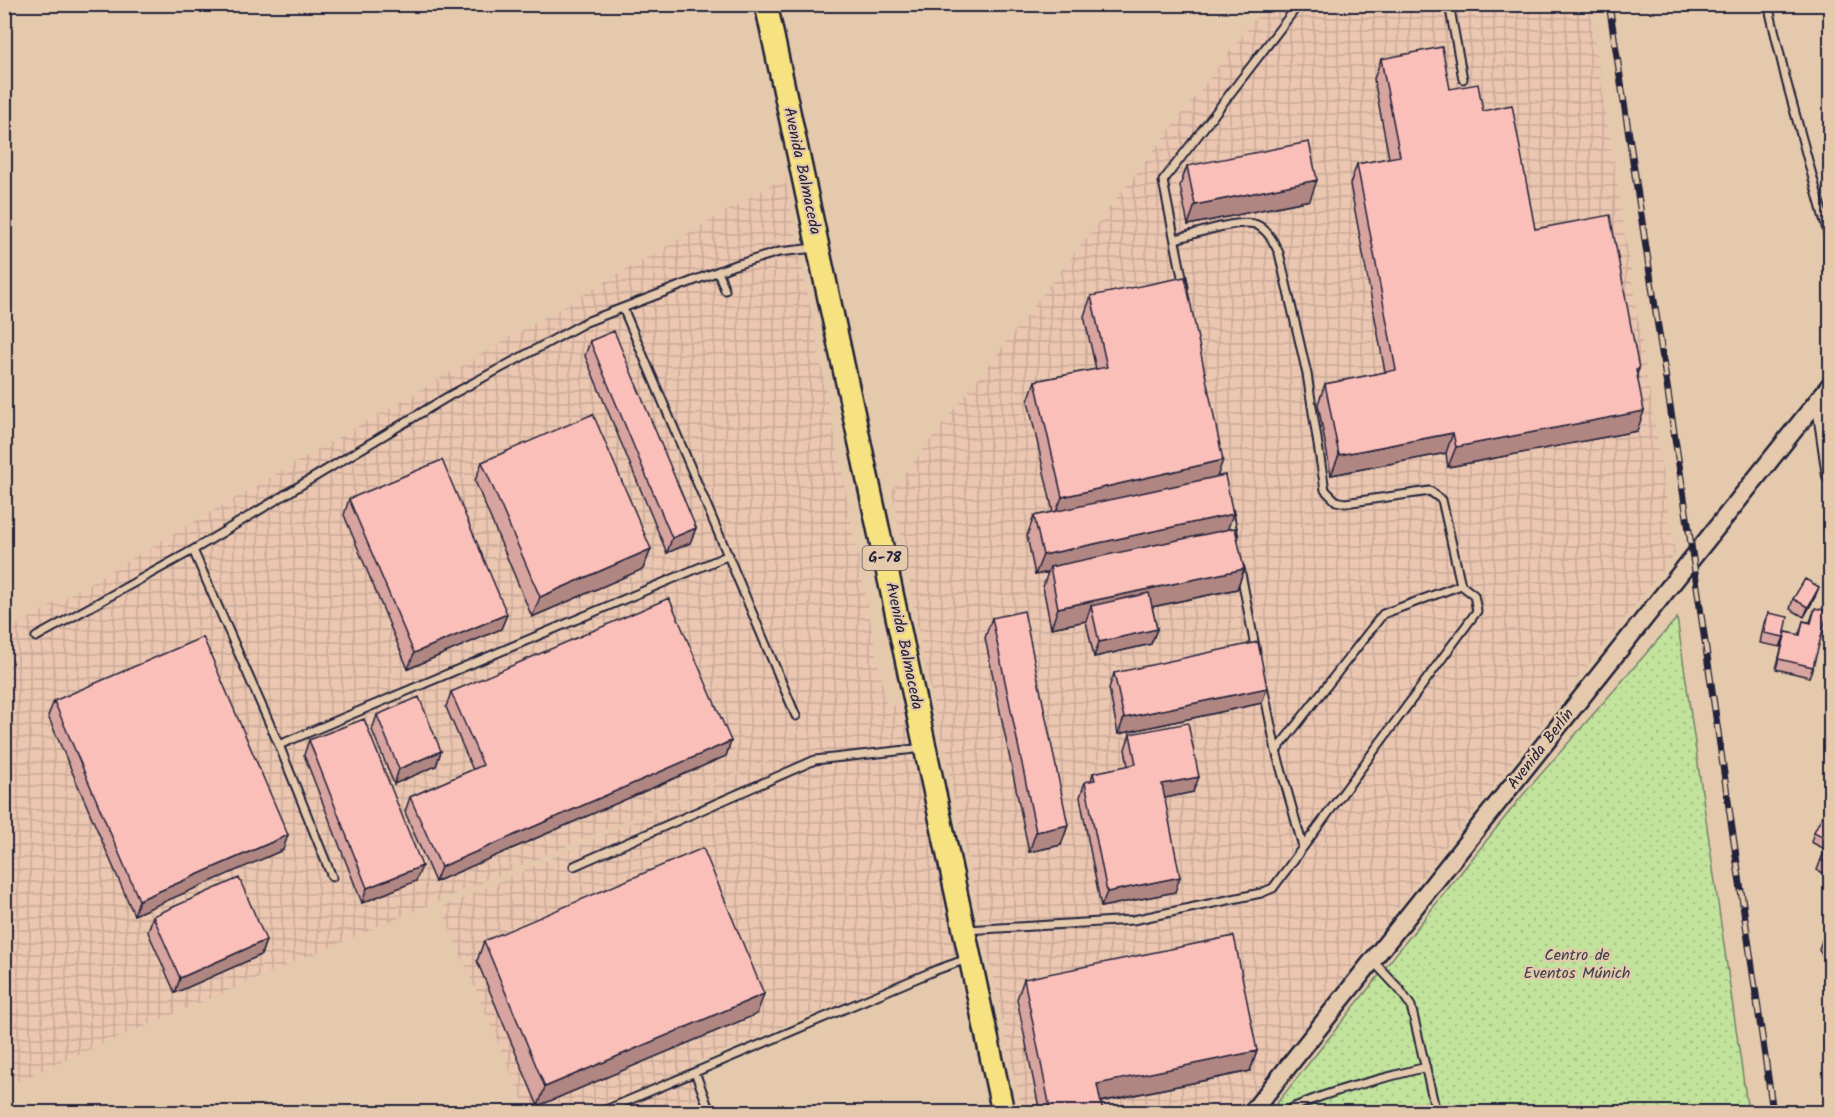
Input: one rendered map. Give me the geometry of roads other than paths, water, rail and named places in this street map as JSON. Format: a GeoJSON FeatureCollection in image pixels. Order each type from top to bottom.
{"type":"FeatureCollection","features":[{"type":"Feature","properties":{"kind":"main road","name":"Avenida Balmaceda"},"geometry":{"type":"LineString","coordinates":[[766,4],[1003,1113]]}},
{"type":"Feature","properties":{"kind":"street","name":"Avenida Berlín"},"geometry":{"type":"LineString","coordinates":[[1252,1113],[1830,385]]}},
{"type":"Feature","properties":{"kind":"street"},"geometry":{"type":"LineString","coordinates":[[1819,399],[1830,476]]}},
{"type":"Feature","properties":{"kind":"lane"},"geometry":{"type":"LineString","coordinates":[[1186,297],[1163,181],[1299,4]]}},
{"type":"Feature","properties":{"kind":"lane"},"geometry":{"type":"LineString","coordinates":[[1449,4],[1463,79]]}},
{"type":"Feature","properties":{"kind":"lane"},"geometry":{"type":"LineString","coordinates":[[1768,4],[1786,80],[1830,241]]}},
{"type":"Feature","properties":{"kind":"lane"},"geometry":{"type":"LineString","coordinates":[[964,930],[1133,920],[1261,893],[1273,888],[1477,611],[1474,595],[1461,585],[1442,500],[1430,491],[1345,503],[1336,501],[1325,490],[1307,374],[1279,253],[1270,237],[1258,225],[1243,222],[1175,239]]}},
{"type":"Feature","properties":{"kind":"lane"},"geometry":{"type":"LineString","coordinates":[[36,637],[193,550],[449,396],[586,322],[718,271],[779,252],[818,247]]}},
{"type":"Feature","properties":{"kind":"lane"},"geometry":{"type":"LineString","coordinates":[[718,271],[725,290]]}},
{"type":"Feature","properties":{"kind":"lane"},"geometry":{"type":"LineString","coordinates":[[623,308],[796,716]]}},
{"type":"Feature","properties":{"kind":"lane"},"geometry":{"type":"LineString","coordinates":[[1228,507],[1234,542]]}},
{"type":"Feature","properties":{"kind":"lane"},"geometry":{"type":"LineString","coordinates":[[193,550],[279,745],[332,877]]}},
{"type":"Feature","properties":{"kind":"lane"},"geometry":{"type":"LineString","coordinates":[[279,745],[729,555]]}},
{"type":"Feature","properties":{"kind":"lane"},"geometry":{"type":"LineString","coordinates":[[1239,565],[1257,658]]}},
{"type":"Feature","properties":{"kind":"lane"},"geometry":{"type":"LineString","coordinates":[[1276,751],[1383,615],[1461,585]]}},
{"type":"Feature","properties":{"kind":"lane"},"geometry":{"type":"LineString","coordinates":[[1262,681],[1276,751],[1304,847]]}},
{"type":"Feature","properties":{"kind":"lane"},"geometry":{"type":"LineString","coordinates":[[574,866],[815,760],[926,747]]}},
{"type":"Feature","properties":{"kind":"lane"},"geometry":{"type":"LineString","coordinates":[[601,1113],[936,970],[971,958]]}},
{"type":"Feature","properties":{"kind":"lane"},"geometry":{"type":"LineString","coordinates":[[1373,961],[1400,990],[1411,1006],[1436,1113]]}},
{"type":"Feature","properties":{"kind":"lane"},"geometry":{"type":"LineString","coordinates":[[1284,1113],[1305,1102],[1426,1067]]}},
{"type":"Feature","properties":{"kind":"lane"},"geometry":{"type":"LineString","coordinates":[[695,1072],[710,1113]]}},
{"type":"Feature","properties":{"kind":"railway"},"geometry":{"type":"LineString","coordinates":[[1609,4],[1688,524],[1773,1112]]}},
{"type":"Feature","properties":{"kind":"park label","name":"Centro de Eventos Múnich"},"geometry":{"type":"Point","coordinates":[1577,964]}}]}
